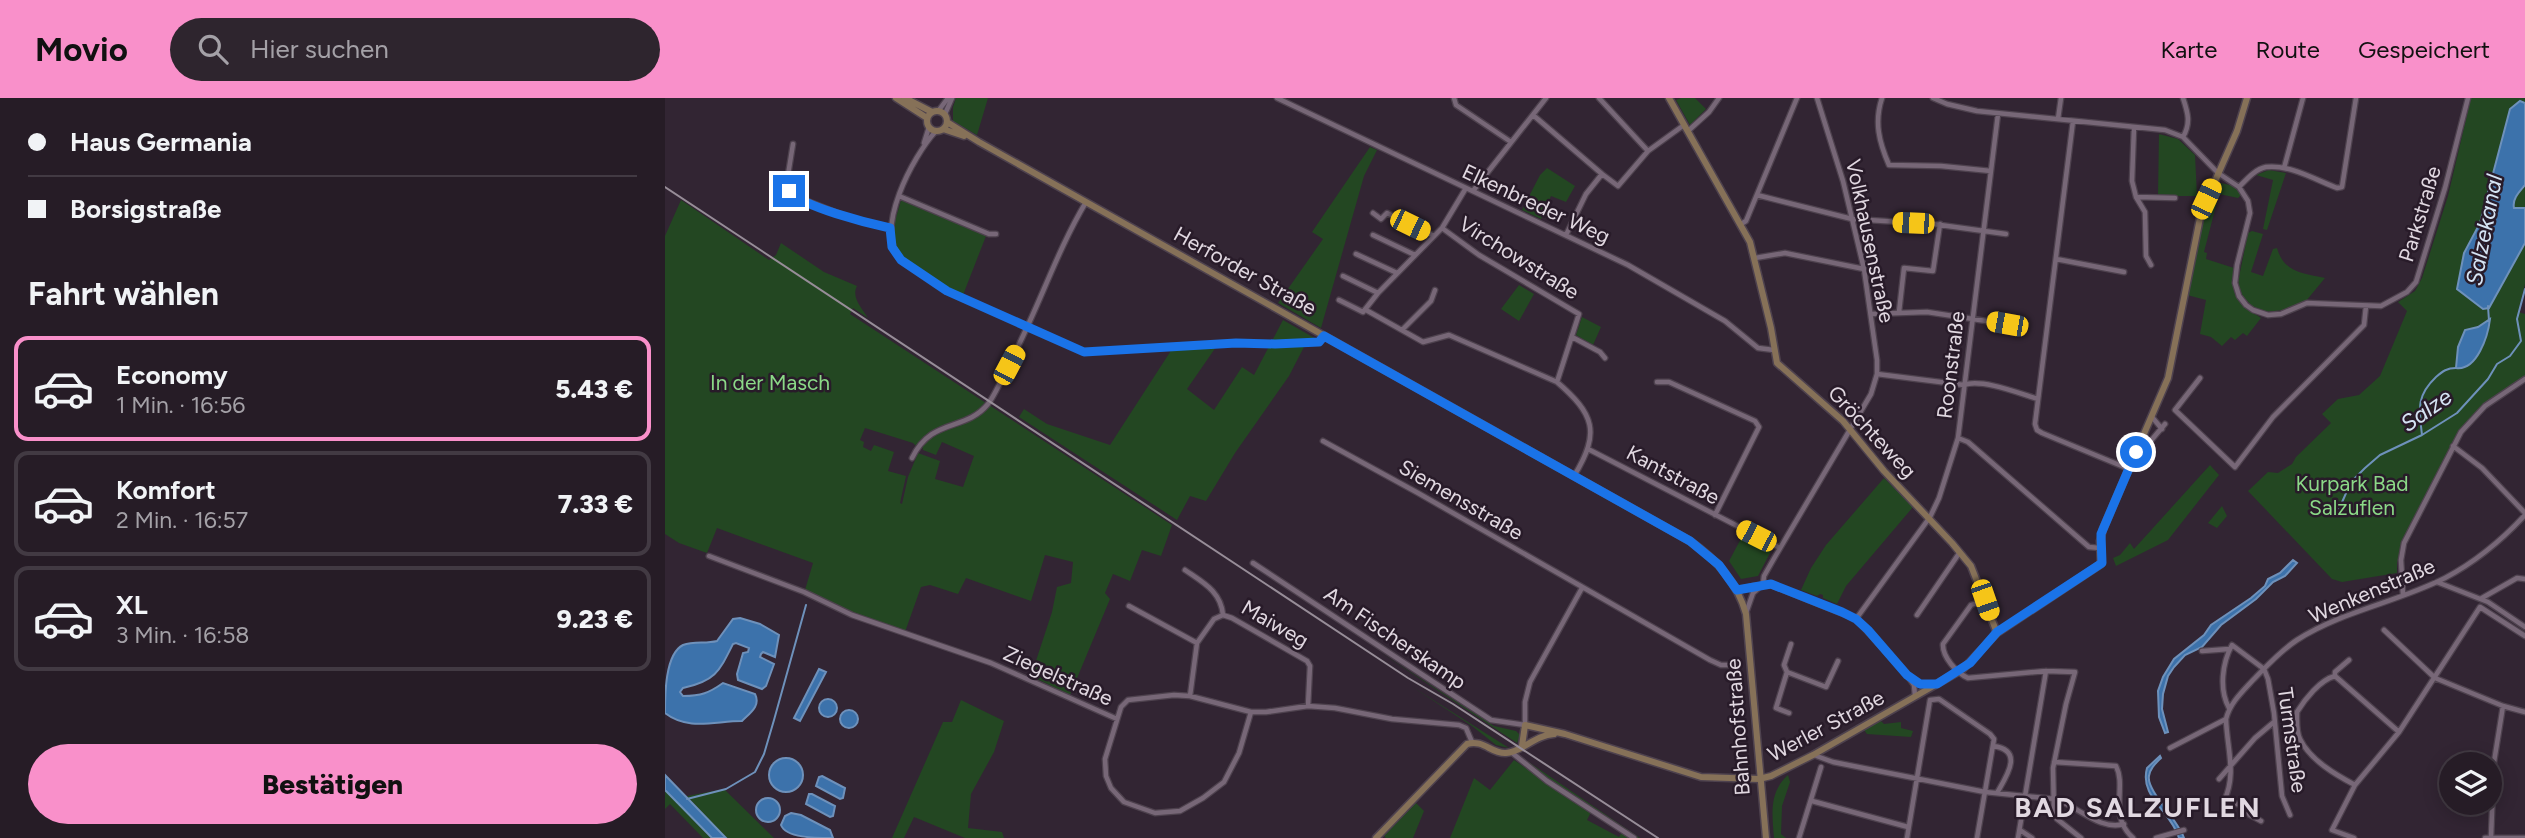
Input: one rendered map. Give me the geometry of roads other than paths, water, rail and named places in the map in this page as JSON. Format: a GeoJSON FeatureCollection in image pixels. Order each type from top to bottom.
{"type":"FeatureCollection","features":[{"type":"Feature","properties":{"kind":"main road"},"geometry":{"type":"LineString","coordinates":[[896,98],[936,113]]}},
{"type":"Feature","properties":{"kind":"main road"},"geometry":{"type":"LineString","coordinates":[[905,98],[936,113],[947,122],[936,129]]}},
{"type":"Feature","properties":{"kind":"main road","name":"Gröchteweg"},"geometry":{"type":"LineString","coordinates":[[1669,98],[1741,224],[1755,258],[1772,328],[1777,363],[1851,429],[1884,471],[1960,552],[1971,566],[1997,632]]}},
{"type":"Feature","properties":{"kind":"main road"},"geometry":{"type":"LineString","coordinates":[[2100,544],[2173,362],[2201,213],[2237,131],[2247,98]]}},
{"type":"Feature","properties":{"kind":"main road"},"geometry":{"type":"LineString","coordinates":[[936,113],[936,129]]}},
{"type":"Feature","properties":{"kind":"main road","name":"Herforder Straße"},"geometry":{"type":"LineString","coordinates":[[947,122],[1698,546],[1719,565],[1737,590],[1746,614]]}},
{"type":"Feature","properties":{"kind":"main road","name":"Herforder Straße"},"geometry":{"type":"LineString","coordinates":[[936,129],[979,142]]}},
{"type":"Feature","properties":{"kind":"main road","name":"Werler Straße"},"geometry":{"type":"LineString","coordinates":[[1525,725],[1565,734],[1701,777],[1759,779],[1813,755],[1958,672],[1970,663],[1997,632],[2101,564],[2100,544]]}},
{"type":"Feature","properties":{"kind":"main road","name":"Bahnhofstraße"},"geometry":{"type":"LineString","coordinates":[[1746,614],[1766,838]]}},
{"type":"Feature","properties":{"kind":"main road"},"geometry":{"type":"LineString","coordinates":[[1522,746],[1525,725]]}},
{"type":"Feature","properties":{"kind":"main road","name":"Werler Straße"},"geometry":{"type":"LineString","coordinates":[[1511,752],[1542,735],[1565,734]]}},
{"type":"Feature","properties":{"kind":"main road"},"geometry":{"type":"LineString","coordinates":[[1376,838],[1461,748],[1472,742],[1485,744],[1498,752],[1511,752]]}},
{"type":"Feature","properties":{"kind":"street"},"geometry":{"type":"LineString","coordinates":[[936,113],[950,98]]}},
{"type":"Feature","properties":{"kind":"street","name":"Elkenbreder Weg"},"geometry":{"type":"LineString","coordinates":[[1277,98],[1628,265],[1725,321],[1758,348],[1774,350]]}},
{"type":"Feature","properties":{"kind":"street"},"geometry":{"type":"LineString","coordinates":[[1454,98],[1456,105],[1511,142]]}},
{"type":"Feature","properties":{"kind":"street"},"geometry":{"type":"LineString","coordinates":[[1473,191],[1546,98]]}},
{"type":"Feature","properties":{"kind":"street"},"geometry":{"type":"LineString","coordinates":[[1599,98],[1648,151]]}},
{"type":"Feature","properties":{"kind":"street"},"geometry":{"type":"LineString","coordinates":[[1533,116],[1618,186],[1648,151],[1709,113],[1720,98]]}},
{"type":"Feature","properties":{"kind":"street"},"geometry":{"type":"LineString","coordinates":[[1741,224],[1746,221],[1797,98]]}},
{"type":"Feature","properties":{"kind":"street","name":"Volkhausenstraße"},"geometry":{"type":"LineString","coordinates":[[1763,584],[1764,576],[1871,394],[1877,374],[1876,344],[1864,269],[1843,181],[1817,98]]}},
{"type":"Feature","properties":{"kind":"street"},"geometry":{"type":"LineString","coordinates":[[1882,98],[1878,128],[1889,165],[1991,171]]}},
{"type":"Feature","properties":{"kind":"street"},"geometry":{"type":"LineString","coordinates":[[1933,98],[1998,114],[2165,130],[2183,137],[2218,173],[2239,187],[2266,167],[2284,168],[2337,188],[2342,187],[2357,98]]}},
{"type":"Feature","properties":{"kind":"street"},"geometry":{"type":"LineString","coordinates":[[2058,119],[2061,98]]}},
{"type":"Feature","properties":{"kind":"street"},"geometry":{"type":"LineString","coordinates":[[2183,98],[2189,117],[2188,128],[2183,137]]}},
{"type":"Feature","properties":{"kind":"street"},"geometry":{"type":"LineString","coordinates":[[2284,168],[2303,98]]}},
{"type":"Feature","properties":{"kind":"street","name":"Parkstraße"},"geometry":{"type":"LineString","coordinates":[[2239,187],[2248,201],[2249,213],[2235,284],[2246,305],[2268,315],[2281,314],[2307,303],[2367,306],[2387,304],[2407,292],[2416,282],[2469,98]]}},
{"type":"Feature","properties":{"kind":"street","name":"Roonstraße"},"geometry":{"type":"LineString","coordinates":[[1998,114],[1958,438],[1968,442],[2089,547],[2100,544]]}},
{"type":"Feature","properties":{"kind":"street"},"geometry":{"type":"LineString","coordinates":[[2073,121],[2035,424],[2037,430],[2129,469]]}},
{"type":"Feature","properties":{"kind":"street"},"geometry":{"type":"LineString","coordinates":[[2134,127],[2132,181],[2136,197],[2145,212],[2146,256],[2151,265]]}},
{"type":"Feature","properties":{"kind":"street"},"geometry":{"type":"LineString","coordinates":[[936,129],[924,144],[899,196],[890,228],[892,247],[901,260],[947,291],[1084,352],[1236,343],[1319,342],[1324,336]]}},
{"type":"Feature","properties":{"kind":"street"},"geometry":{"type":"LineString","coordinates":[[793,144],[787,181],[792,195],[850,218],[890,228]]}},
{"type":"Feature","properties":{"kind":"street"},"geometry":{"type":"LineString","coordinates":[[1566,235],[1586,194],[1602,174]]}},
{"type":"Feature","properties":{"kind":"street"},"geometry":{"type":"LineString","coordinates":[[1366,310],[1378,293],[1442,228],[1466,188]]}},
{"type":"Feature","properties":{"kind":"street"},"geometry":{"type":"LineString","coordinates":[[1757,195],[1851,219],[1940,224],[2006,234]]}},
{"type":"Feature","properties":{"kind":"street"},"geometry":{"type":"LineString","coordinates":[[899,196],[989,234],[996,234]]}},
{"type":"Feature","properties":{"kind":"street"},"geometry":{"type":"LineString","coordinates":[[2136,197],[2175,198]]}},
{"type":"Feature","properties":{"kind":"street"},"geometry":{"type":"LineString","coordinates":[[912,458],[918,446],[933,431],[969,418],[986,406],[1029,328],[1086,202]]}},
{"type":"Feature","properties":{"kind":"street"},"geometry":{"type":"LineString","coordinates":[[1373,213],[1381,219],[1387,213],[1434,236]]}},
{"type":"Feature","properties":{"kind":"street"},"geometry":{"type":"LineString","coordinates":[[1899,312],[1904,268],[1933,271],[1940,224]]}},
{"type":"Feature","properties":{"kind":"street","name":"Virchowstraße"},"geometry":{"type":"LineString","coordinates":[[1442,228],[1479,255],[1579,314],[1572,337]]}},
{"type":"Feature","properties":{"kind":"street"},"geometry":{"type":"LineString","coordinates":[[1373,235],[1415,255]]}},
{"type":"Feature","properties":{"kind":"street"},"geometry":{"type":"LineString","coordinates":[[1755,258],[1785,253],[1864,269]]}},
{"type":"Feature","properties":{"kind":"street"},"geometry":{"type":"LineString","coordinates":[[1356,254],[1397,273]]}},
{"type":"Feature","properties":{"kind":"street"},"geometry":{"type":"LineString","coordinates":[[2056,259],[2124,272]]}},
{"type":"Feature","properties":{"kind":"street"},"geometry":{"type":"LineString","coordinates":[[1343,276],[1378,293]]}},
{"type":"Feature","properties":{"kind":"street"},"geometry":{"type":"LineString","coordinates":[[1402,330],[1430,301],[1435,290]]}},
{"type":"Feature","properties":{"kind":"street"},"geometry":{"type":"LineString","coordinates":[[1339,300],[1363,312],[1366,310],[1423,342],[1449,335],[1557,382],[1576,398],[1586,412],[1590,424],[1588,449],[1574,476]]}},
{"type":"Feature","properties":{"kind":"street"},"geometry":{"type":"LineString","coordinates":[[2200,379],[2175,410],[2235,467],[2273,417],[2364,325],[2367,306]]}},
{"type":"Feature","properties":{"kind":"street"},"geometry":{"type":"LineString","coordinates":[[1871,314],[1899,312],[2007,324]]}},
{"type":"Feature","properties":{"kind":"street"},"geometry":{"type":"LineString","coordinates":[[1557,382],[1572,337],[1600,352],[1605,358]]}},
{"type":"Feature","properties":{"kind":"street"},"geometry":{"type":"LineString","coordinates":[[1877,374],[1964,385],[1970,383],[2038,399]]}},
{"type":"Feature","properties":{"kind":"street"},"geometry":{"type":"LineString","coordinates":[[2403,595],[2400,560],[2404,543],[2453,446],[2461,432],[2480,411],[2525,379]]}},
{"type":"Feature","properties":{"kind":"street"},"geometry":{"type":"LineString","coordinates":[[1657,382],[1669,382],[1755,421],[1759,427],[1715,515]]}},
{"type":"Feature","properties":{"kind":"street"},"geometry":{"type":"LineString","coordinates":[[2136,452],[2143,450],[2164,426],[2152,417]]}},
{"type":"Feature","properties":{"kind":"street"},"geometry":{"type":"LineString","coordinates":[[1856,619],[1930,517],[1939,498],[1958,438]]}},
{"type":"Feature","properties":{"kind":"street","name":"Siemensstraße"},"geometry":{"type":"LineString","coordinates":[[1323,441],[1710,660],[1721,665],[1738,665]]}},
{"type":"Feature","properties":{"kind":"street"},"geometry":{"type":"LineString","coordinates":[[2453,446],[2482,468],[2525,514]]}},
{"type":"Feature","properties":{"kind":"street","name":"Kantstraße"},"geometry":{"type":"LineString","coordinates":[[1588,449],[1780,548]]}},
{"type":"Feature","properties":{"kind":"street","name":"Wenkenstraße"},"geometry":{"type":"LineString","coordinates":[[2226,719],[2229,708],[2284,650],[2312,632],[2436,582],[2483,556],[2525,514]]}},
{"type":"Feature","properties":{"kind":"street"},"geometry":{"type":"LineString","coordinates":[[1917,615],[1960,552]]}},
{"type":"Feature","properties":{"kind":"street","name":"Ziegelstraße"},"geometry":{"type":"LineString","coordinates":[[709,555],[804,592],[852,615],[991,663],[1117,719],[1121,706],[1128,700],[1190,696],[1251,712],[1308,706],[1335,708],[1392,719],[1459,725],[1466,728],[1472,742]]}},
{"type":"Feature","properties":{"kind":"street","name":"Am Fischerskamp"},"geometry":{"type":"LineString","coordinates":[[1253,563],[1491,720],[1525,725]]}},
{"type":"Feature","properties":{"kind":"street","name":"Maiweg"},"geometry":{"type":"LineString","coordinates":[[1185,570],[1216,594],[1221,601],[1223,615]]}},
{"type":"Feature","properties":{"kind":"street"},"geometry":{"type":"LineString","coordinates":[[2481,598],[2517,578],[2525,579]]}},
{"type":"Feature","properties":{"kind":"street"},"geometry":{"type":"LineString","coordinates":[[2436,582],[2481,598],[2525,627]]}},
{"type":"Feature","properties":{"kind":"street"},"geometry":{"type":"LineString","coordinates":[[1746,614],[1753,593],[1763,584]]}},
{"type":"Feature","properties":{"kind":"street"},"geometry":{"type":"LineString","coordinates":[[1737,590],[1763,584],[1780,588],[1856,619],[1907,675],[1914,685],[1916,697]]}},
{"type":"Feature","properties":{"kind":"street"},"geometry":{"type":"LineString","coordinates":[[1525,725],[1525,702],[1530,682],[1582,588]]}},
{"type":"Feature","properties":{"kind":"street"},"geometry":{"type":"LineString","coordinates":[[1985,600],[1971,605],[1943,644],[1942,651],[1963,677],[1975,679],[2046,671],[2075,672],[2054,762],[2054,798],[2057,819],[2081,838]]}},
{"type":"Feature","properties":{"kind":"street"},"geometry":{"type":"LineString","coordinates":[[1129,606],[1198,643],[1190,696]]}},
{"type":"Feature","properties":{"kind":"street"},"geometry":{"type":"LineString","coordinates":[[2354,838],[2332,830],[2355,785],[2399,732],[2480,607],[2525,636]]}},
{"type":"Feature","properties":{"kind":"street","name":"Maiweg"},"geometry":{"type":"LineString","coordinates":[[1198,643],[1214,619],[1223,615],[1232,618],[1307,661],[1310,666],[1308,706]]}},
{"type":"Feature","properties":{"kind":"street"},"geometry":{"type":"LineString","coordinates":[[2384,630],[2435,678],[2503,706],[2525,712]]}},
{"type":"Feature","properties":{"kind":"street"},"geometry":{"type":"LineString","coordinates":[[1790,713],[1776,708],[1787,672],[1784,665],[1791,644]]}},
{"type":"Feature","properties":{"kind":"street"},"geometry":{"type":"LineString","coordinates":[[2202,651],[2230,647],[2264,669]]}},
{"type":"Feature","properties":{"kind":"street"},"geometry":{"type":"LineString","coordinates":[[2229,708],[2222,688],[2230,647]]}},
{"type":"Feature","properties":{"kind":"street"},"geometry":{"type":"LineString","coordinates":[[2335,676],[2335,671],[2349,660]]}},
{"type":"Feature","properties":{"kind":"street"},"geometry":{"type":"LineString","coordinates":[[1787,672],[1826,687],[1838,661]]}},
{"type":"Feature","properties":{"kind":"street","name":"Turmstraße"},"geometry":{"type":"LineString","coordinates":[[2264,669],[2268,679],[2282,796],[2290,815]]}},
{"type":"Feature","properties":{"kind":"street"},"geometry":{"type":"LineString","coordinates":[[2018,838],[2046,671]]}},
{"type":"Feature","properties":{"kind":"street"},"geometry":{"type":"LineString","coordinates":[[1907,675],[1920,684],[1937,684]]}},
{"type":"Feature","properties":{"kind":"street"},"geometry":{"type":"LineString","coordinates":[[2335,676],[2399,732]]}},
{"type":"Feature","properties":{"kind":"street"},"geometry":{"type":"LineString","coordinates":[[2335,676],[2329,677],[2320,685],[2297,712],[2300,739],[2314,757],[2355,785]]}},
{"type":"Feature","properties":{"kind":"street"},"geometry":{"type":"LineString","coordinates":[[1907,838],[1930,700],[1939,699],[1994,739],[1977,838]]}},
{"type":"Feature","properties":{"kind":"street"},"geometry":{"type":"LineString","coordinates":[[2503,706],[2494,762],[2488,838],[2525,838]]}},
{"type":"Feature","properties":{"kind":"street"},"geometry":{"type":"LineString","coordinates":[[1117,719],[1105,759],[1106,776],[1111,788],[1124,802],[1155,813],[1180,811],[1224,782],[1239,753],[1251,712]]}},
{"type":"Feature","properties":{"kind":"street"},"geometry":{"type":"LineString","coordinates":[[2170,748],[2226,719],[2232,780],[2224,801],[2242,806],[2250,815],[2261,821]]}},
{"type":"Feature","properties":{"kind":"street"},"geometry":{"type":"LineString","coordinates":[[2219,779],[2255,738],[2274,722]]}},
{"type":"Feature","properties":{"kind":"street"},"geometry":{"type":"LineString","coordinates":[[1993,746],[2003,747],[2011,760],[2009,775],[1997,793]]}},
{"type":"Feature","properties":{"kind":"street"},"geometry":{"type":"LineString","coordinates":[[1511,752],[1547,781],[1634,838]]}},
{"type":"Feature","properties":{"kind":"street"},"geometry":{"type":"LineString","coordinates":[[1813,755],[1833,762],[1985,792],[2054,798],[2096,821],[2117,826],[2124,824]]}},
{"type":"Feature","properties":{"kind":"street"},"geometry":{"type":"LineString","coordinates":[[2054,762],[2082,766],[2116,766],[2121,780],[2118,799],[2124,824],[2133,838]]}},
{"type":"Feature","properties":{"kind":"street"},"geometry":{"type":"LineString","coordinates":[[1800,838],[1821,767]]}},
{"type":"Feature","properties":{"kind":"street"},"geometry":{"type":"LineString","coordinates":[[1812,801],[1908,827]]}},
{"type":"Feature","properties":{"kind":"street"},"geometry":{"type":"LineString","coordinates":[[2019,830],[2032,838]]}},
{"type":"Feature","properties":{"kind":"street"},"geometry":{"type":"LineString","coordinates":[[2155,838],[2184,830]]}},
{"type":"Feature","properties":{"kind":"water"},"geometry":{"type":"Polygon","coordinates":[[[2520,101],[2525,103],[2525,185],[2514,202],[2514,208],[2525,208],[2525,243],[2489,308],[2483,309],[2457,289],[2464,253],[2480,223],[2510,109],[2520,101]]]}},
{"type":"Feature","properties":{"kind":"water"},"geometry":{"type":"Polygon","coordinates":[[[2490,319],[2480,351],[2470,364],[2456,368],[2458,347],[2465,330],[2478,327],[2490,319]]]}},
{"type":"Feature","properties":{"kind":"water"},"geometry":{"type":"Polygon","coordinates":[[[2293,560],[2297,563],[2285,576],[2273,582],[2256,599],[2221,625],[2202,647],[2185,655],[2174,667],[2168,676],[2163,694],[2162,709],[2168,732],[2165,733],[2159,717],[2158,691],[2174,659],[2204,635],[2211,625],[2251,598],[2265,586],[2268,579],[2280,573],[2293,560]]]}},
{"type":"Feature","properties":{"kind":"water"},"geometry":{"type":"Polygon","coordinates":[[[740,618],[760,624],[779,635],[775,657],[763,652],[760,657],[774,664],[766,686],[762,689],[738,680],[743,653],[748,652],[749,648],[736,643],[715,674],[702,682],[683,688],[680,692],[683,696],[700,695],[723,683],[755,694],[757,702],[754,709],[742,721],[702,724],[683,722],[665,713],[667,676],[677,650],[687,644],[717,641],[733,619],[740,618]]]}},
{"type":"Feature","properties":{"kind":"water"},"geometry":{"type":"Polygon","coordinates":[[[819,669],[826,672],[800,721],[794,718],[819,669]]]}},
{"type":"Feature","properties":{"kind":"water"},"geometry":{"type":"Polygon","coordinates":[[[828,699],[834,702],[837,708],[834,714],[828,717],[822,714],[819,708],[822,702],[828,699]]]}},
{"type":"Feature","properties":{"kind":"water"},"geometry":{"type":"Polygon","coordinates":[[[849,710],[855,713],[858,719],[855,725],[849,728],[843,725],[840,719],[843,713],[849,710]]]}},
{"type":"Feature","properties":{"kind":"water"},"geometry":{"type":"Polygon","coordinates":[[[2160,756],[2151,771],[2149,782],[2184,838],[2179,838],[2147,787],[2147,768],[2160,756]]]}},
{"type":"Feature","properties":{"kind":"water"},"geometry":{"type":"Polygon","coordinates":[[[786,758],[798,763],[803,775],[798,787],[786,792],[774,787],[769,775],[774,763],[786,758]]]}},
{"type":"Feature","properties":{"kind":"water"},"geometry":{"type":"Polygon","coordinates":[[[665,775],[726,838],[712,838],[665,790],[665,775]]]}},
{"type":"Feature","properties":{"kind":"water"},"geometry":{"type":"Polygon","coordinates":[[[822,776],[845,788],[843,798],[840,799],[816,786],[822,776]]]}},
{"type":"Feature","properties":{"kind":"water"},"geometry":{"type":"Polygon","coordinates":[[[809,794],[835,806],[833,816],[830,817],[806,804],[809,794]]]}},
{"type":"Feature","properties":{"kind":"water"},"geometry":{"type":"Polygon","coordinates":[[[768,798],[777,801],[780,810],[777,819],[768,822],[759,819],[756,810],[759,801],[768,798]]]}},
{"type":"Feature","properties":{"kind":"water"},"geometry":{"type":"Polygon","coordinates":[[[791,813],[801,815],[830,830],[833,838],[789,833],[781,825],[785,816],[791,813]]]}},
{"type":"Feature","properties":{"kind":"waterway","name":"Salze"},"geometry":{"type":"LineString","coordinates":[[2339,509],[2351,482],[2365,468],[2380,455],[2422,435],[2457,413],[2488,379],[2497,364],[2510,356],[2521,341],[2517,319],[2525,289]]}},
{"type":"Feature","properties":{"kind":"waterway","name":"Salzekanal"},"geometry":{"type":"LineString","coordinates":[[2488,306],[2489,321]]}},
{"type":"Feature","properties":{"kind":"waterway","name":"Salzekanal"},"geometry":{"type":"LineString","coordinates":[[2422,435],[2420,403],[2425,390],[2441,373],[2456,368]]}},
{"type":"Feature","properties":{"kind":"waterway"},"geometry":{"type":"LineString","coordinates":[[687,799],[726,789],[755,772],[764,754],[806,605]]}},
{"type":"Feature","properties":{"kind":"railway"},"geometry":{"type":"LineString","coordinates":[[665,187],[1408,678],[1453,704],[1658,838]]}},
{"type":"Feature","properties":{"kind":"district","name":"BAD SALZUFLEN"},"geometry":{"type":"Point","coordinates":[2138,807]}},
{"type":"Feature","properties":{"kind":"park label","name":"In der Masch"},"geometry":{"type":"Point","coordinates":[770,383]}},
{"type":"Feature","properties":{"kind":"park label","name":"Kurpark Bad Salzuflen"},"geometry":{"type":"Point","coordinates":[2352,496]}}]}
